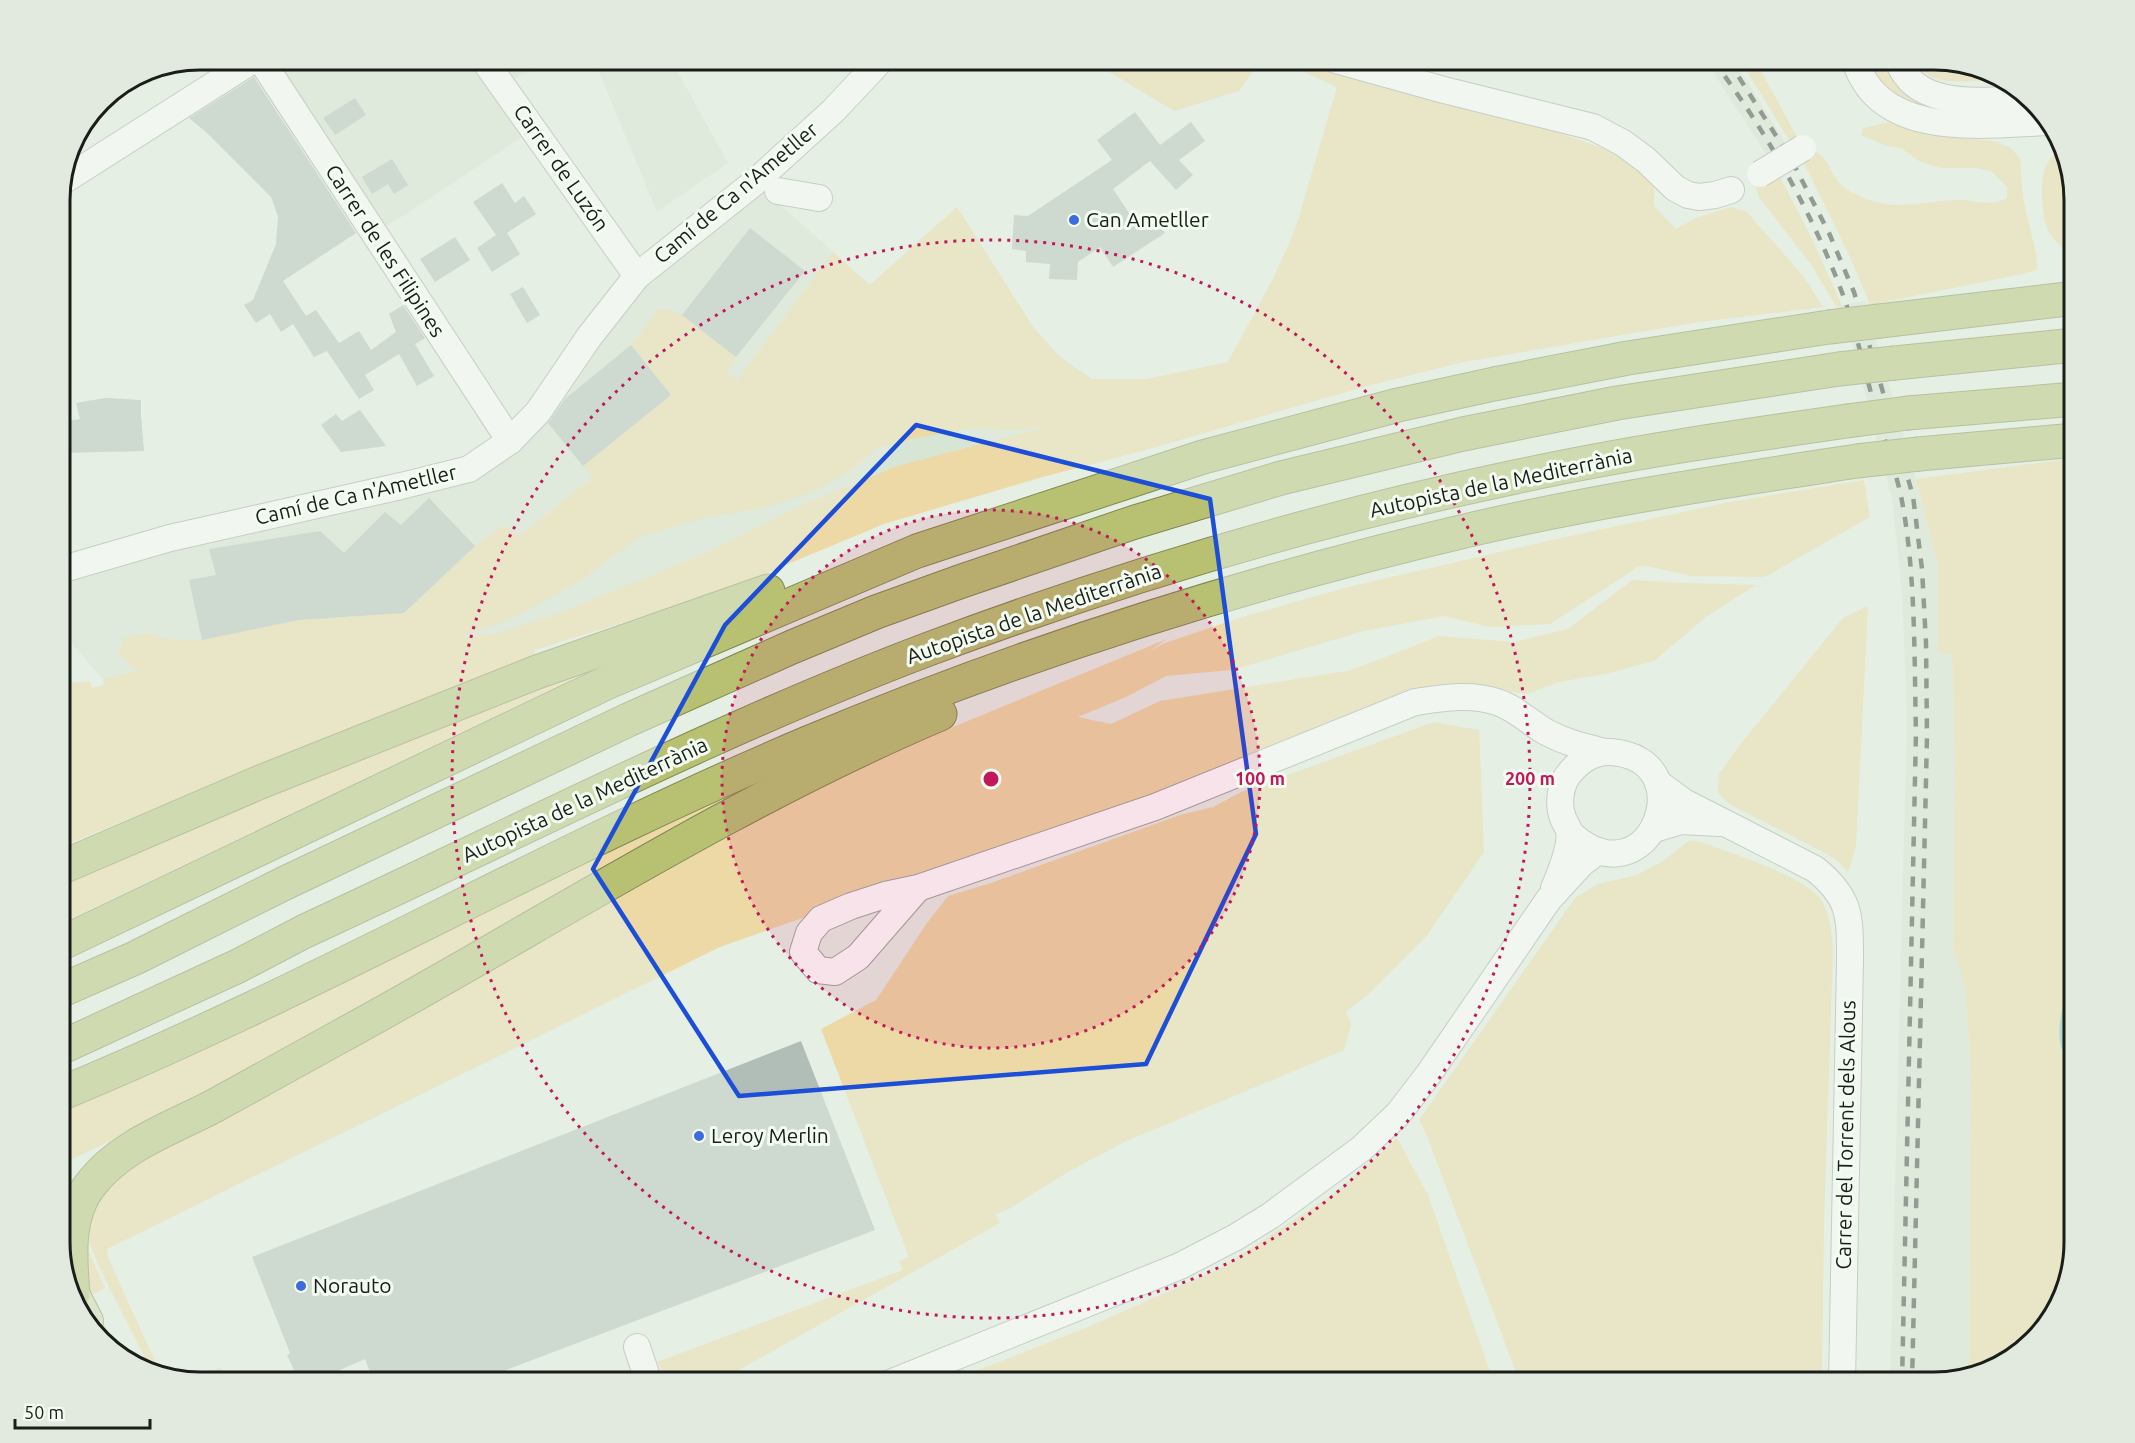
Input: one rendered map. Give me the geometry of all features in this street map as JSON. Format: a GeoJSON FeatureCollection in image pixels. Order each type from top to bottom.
{"type":"FeatureCollection","features":[{"type":"Feature","properties":{"kind":"highway"},"geometry":{"type":"LineString","coordinates":[[71,939],[617,679],[917,551],[1203,457],[1398,405],[1628,358],[1829,327],[2064,299]]}},
{"type":"Feature","properties":{"kind":"highway"},"geometry":{"type":"LineString","coordinates":[[71,986],[135,958],[293,879],[628,720],[792,647],[962,580],[1135,522],[1281,478],[1452,436],[1617,403],[1839,369],[2064,346]]}},
{"type":"Feature","properties":{"kind":"highway","name":"Autopista de la Mediterrània"},"geometry":{"type":"LineString","coordinates":[[71,1043],[238,966],[305,931],[730,731],[923,651],[1155,570],[1424,497],[1517,476],[1658,449],[1908,413],[2064,400]]}},
{"type":"Feature","properties":{"kind":"highway"},"geometry":{"type":"LineString","coordinates":[[71,1089],[174,1044],[614,831],[810,742],[998,670],[1121,627],[1353,560],[1470,530],[1630,498],[1857,461],[2064,441]]}},
{"type":"Feature","properties":{"kind":"highway"},"geometry":{"type":"LineString","coordinates":[[71,863],[258,783],[537,672],[891,549],[966,526],[1063,502]]}},
{"type":"Feature","properties":{"kind":"highway"},"geometry":{"type":"LineString","coordinates":[[71,1238],[80,1201],[89,1185],[135,1146],[213,1107],[349,1032],[734,812],[906,729],[1213,599]]}},
{"type":"Feature","properties":{"kind":"street"},"geometry":{"type":"LineString","coordinates":[[73,175],[237,70]]}},
{"type":"Feature","properties":{"kind":"street","name":"Carrer de les Filipines"},"geometry":{"type":"LineString","coordinates":[[268,70],[510,441]]}},
{"type":"Feature","properties":{"kind":"street","name":"Carrer de Luzón"},"geometry":{"type":"LineString","coordinates":[[491,70],[637,276]]}},
{"type":"Feature","properties":{"kind":"street","name":"Camí de Ca n'Ametller"},"geometry":{"type":"LineString","coordinates":[[71,567],[170,538],[469,469],[510,441],[538,412],[589,338],[637,276],[755,182],[833,111],[872,70]]}},
{"type":"Feature","properties":{"kind":"street"},"geometry":{"type":"LineString","coordinates":[[1372,70],[1593,128],[1623,143],[1646,160],[1675,188],[1688,195],[1699,197],[1731,190]]}},
{"type":"Feature","properties":{"kind":"street"},"geometry":{"type":"LineString","coordinates":[[1859,70],[1873,92],[1890,106],[1915,117],[1965,126],[2039,122]]}},
{"type":"Feature","properties":{"kind":"street"},"geometry":{"type":"LineString","coordinates":[[1901,70],[1913,83],[1925,91],[1945,98],[2015,99]]}},
{"type":"Feature","properties":{"kind":"street"},"geometry":{"type":"LineString","coordinates":[[1760,174],[1803,148]]}},
{"type":"Feature","properties":{"kind":"street"},"geometry":{"type":"LineString","coordinates":[[778,191],[819,198]]}},
{"type":"Feature","properties":{"kind":"street"},"geometry":{"type":"LineString","coordinates":[[918,888],[1155,807],[1415,702],[1452,696],[1497,702],[1525,717],[1547,733],[1576,746],[1623,753],[1637,759],[1650,769],[1658,783],[1662,798],[1660,814],[1654,829],[1644,841],[1631,849],[1615,853],[1598,852],[1582,844],[1569,832],[1562,816],[1560,798],[1564,781],[1574,767],[1588,756],[1605,752]]}},
{"type":"Feature","properties":{"kind":"street"},"geometry":{"type":"LineString","coordinates":[[1547,733],[1559,756],[1564,781]]}},
{"type":"Feature","properties":{"kind":"street"},"geometry":{"type":"LineString","coordinates":[[1658,783],[1678,799],[1725,824]]}},
{"type":"Feature","properties":{"kind":"street"},"geometry":{"type":"LineString","coordinates":[[1654,829],[1681,821],[1725,824]]}},
{"type":"Feature","properties":{"kind":"street","name":"Carrer del Torrent dels Alous"},"geometry":{"type":"LineString","coordinates":[[1725,824],[1808,864],[1827,878],[1844,900],[1850,930],[1842,1372]]}},
{"type":"Feature","properties":{"kind":"street"},"geometry":{"type":"LineString","coordinates":[[1549,899],[1561,869],[1569,832]]}},
{"type":"Feature","properties":{"kind":"street"},"geometry":{"type":"LineString","coordinates":[[917,1372],[1180,1266],[1236,1237],[1270,1216],[1361,1149],[1398,1114],[1428,1076],[1549,899],[1581,864],[1598,852]]}},
{"type":"Feature","properties":{"kind":"street"},"geometry":{"type":"LineString","coordinates":[[637,1347],[646,1372]]}},
{"type":"Feature","properties":{"kind":"highlighted area"},"geometry":{"type":"Polygon","coordinates":[[[916,425],[1210,499],[1256,834],[1146,1064],[739,1096],[593,869],[725,625],[916,425]]]}},
{"type":"Feature","properties":{"kind":"shaded area"},"geometry":{"type":"Polygon","coordinates":[[[267,70],[530,70],[503,86],[534,129],[374,235],[267,70]]]}},
{"type":"Feature","properties":{"kind":"shaded area"},"geometry":{"type":"Polygon","coordinates":[[[598,70],[677,70],[728,163],[657,212],[598,70]]]}},
{"type":"Feature","properties":{"kind":"shaded area"},"geometry":{"type":"Polygon","coordinates":[[[1101,70],[1254,70],[1239,91],[1174,111],[1111,73],[1101,70]]]}},
{"type":"Feature","properties":{"kind":"shaded area"},"geometry":{"type":"Polygon","coordinates":[[[1299,70],[1337,70],[1517,118],[1619,154],[1654,178],[1654,206],[1676,229],[1698,217],[1732,207],[1747,212],[1804,277],[1823,307],[1699,322],[1464,362],[1371,385],[884,524],[764,574],[653,613],[535,650],[531,641],[538,660],[377,718],[71,843],[71,683],[90,681],[92,688],[104,685],[103,679],[140,671],[134,669],[118,653],[124,638],[147,633],[165,639],[202,640],[299,620],[404,613],[475,546],[504,525],[519,536],[592,478],[583,466],[671,395],[631,345],[657,311],[669,309],[682,315],[736,357],[726,373],[737,380],[833,252],[870,285],[957,207],[1033,327],[1060,357],[1092,379],[1146,379],[1228,362],[1275,275],[1296,227],[1337,87],[1299,70]],[[1050,426],[1014,430],[973,428],[911,439],[877,448],[852,470],[815,491],[764,508],[707,517],[639,537],[576,584],[511,619],[456,639],[503,632],[557,614],[708,552],[802,505],[897,466],[1050,426]]]}},
{"type":"Feature","properties":{"kind":"shaded area"},"geometry":{"type":"Polygon","coordinates":[[[1712,70],[1740,70],[1790,150],[1771,161],[1712,70]]]}},
{"type":"Feature","properties":{"kind":"shaded area"},"geometry":{"type":"Polygon","coordinates":[[[1746,70],[1760,70],[1803,148],[1821,155],[1841,185],[1873,201],[1898,205],[1953,200],[1993,203],[2007,198],[2007,187],[1991,171],[1975,168],[1941,168],[1919,161],[1901,148],[1887,146],[1861,135],[1863,128],[1891,122],[1933,135],[1993,141],[2011,148],[2020,159],[2023,199],[2036,253],[2037,269],[2027,273],[1870,305],[1851,259],[1808,171],[1746,70]]]}},
{"type":"Feature","properties":{"kind":"shaded area"},"geometry":{"type":"Polygon","coordinates":[[[1872,70],[1904,70],[1954,108],[1935,116],[1895,100],[1872,70]]]}},
{"type":"Feature","properties":{"kind":"shaded area"},"geometry":{"type":"Polygon","coordinates":[[[1923,70],[1951,72],[1985,80],[1956,81],[1939,79],[1923,70]]]}},
{"type":"Feature","properties":{"kind":"shaded area"},"geometry":{"type":"Polygon","coordinates":[[[2056,153],[2063,184],[2064,249],[2048,231],[2043,210],[2044,171],[2056,153]]]}},
{"type":"Feature","properties":{"kind":"shaded area"},"geometry":{"type":"Polygon","coordinates":[[[1774,165],[1812,239],[1843,308],[1837,308],[1812,266],[1759,197],[1755,184],[1774,165]]]}},
{"type":"Feature","properties":{"kind":"shaded area"},"geometry":{"type":"Polygon","coordinates":[[[755,182],[870,285],[957,207],[1033,327],[1060,357],[1092,379],[1055,425],[897,466],[802,505],[708,552],[557,614],[474,642],[103,679],[71,643],[71,569],[469,469],[589,337],[755,182]]]}},
{"type":"Feature","properties":{"kind":"shaded area"},"geometry":{"type":"Polygon","coordinates":[[[1865,301],[1938,565],[1938,653],[1952,654],[1955,762],[1953,949],[1965,986],[1971,1069],[1969,1368],[1951,1371],[1890,1372],[1907,720],[1902,591],[1892,498],[1842,305],[1865,301]]]}},
{"type":"Feature","properties":{"kind":"shaded area"},"geometry":{"type":"Polygon","coordinates":[[[2064,459],[2064,1000],[2059,1035],[2064,1053],[2063,1259],[2055,1292],[2043,1315],[2032,1328],[2007,1351],[1969,1368],[1971,1069],[1965,986],[1953,949],[1955,762],[1952,654],[1938,653],[1938,565],[1916,479],[2064,459]]]}},
{"type":"Feature","properties":{"kind":"shaded area"},"geometry":{"type":"Polygon","coordinates":[[[1864,480],[1870,517],[1765,577],[1692,576],[1646,566],[1638,567],[1550,624],[1490,627],[1444,616],[1364,631],[1232,670],[1166,676],[1126,697],[1078,717],[1111,724],[1160,701],[1352,670],[1439,636],[1513,642],[1568,629],[1632,580],[1756,585],[1706,617],[1654,661],[1610,673],[1559,682],[1528,694],[1442,685],[1177,788],[952,869],[914,875],[882,890],[720,947],[107,1249],[109,1260],[157,1365],[146,1361],[100,1269],[81,1223],[103,1182],[672,861],[902,748],[1167,639],[1149,651],[1165,643],[1236,619],[1344,588],[1730,502],[1864,480]]]}},
{"type":"Feature","properties":{"kind":"shaded area"},"geometry":{"type":"Polygon","coordinates":[[[1868,606],[1856,846],[1848,872],[1838,861],[1825,853],[1729,804],[1718,793],[1719,774],[1843,618],[1868,606]]]}},
{"type":"Feature","properties":{"kind":"shaded area"},"geometry":{"type":"Polygon","coordinates":[[[605,664],[71,919],[71,876],[449,718],[605,664]]]}},
{"type":"Feature","properties":{"kind":"shaded area"},"geometry":{"type":"Polygon","coordinates":[[[1434,722],[1479,730],[1484,852],[1426,937],[1369,994],[1346,1011],[1351,1024],[1344,1050],[1124,1142],[1068,1172],[1009,1209],[995,1214],[1000,1223],[736,1372],[665,1372],[657,1362],[903,1270],[899,1261],[909,1257],[821,1029],[876,1000],[927,923],[948,896],[991,883],[1180,815],[1213,807],[1241,792],[1434,722]]]}},
{"type":"Feature","properties":{"kind":"shaded area"},"geometry":{"type":"Polygon","coordinates":[[[828,750],[215,1091],[71,1160],[71,1105],[407,950],[681,817],[828,750]]]}},
{"type":"Feature","properties":{"kind":"shaded area"},"geometry":{"type":"Polygon","coordinates":[[[1690,840],[1704,843],[1797,881],[1810,888],[1825,908],[1833,949],[1824,1222],[1822,1372],[1516,1372],[1419,1120],[1575,898],[1598,884],[1637,875],[1663,861],[1690,840]]]}},
{"type":"Feature","properties":{"kind":"shaded area"},"geometry":{"type":"Polygon","coordinates":[[[1397,1138],[1428,1195],[1490,1372],[973,1372],[1088,1327],[1219,1269],[1335,1193],[1397,1138]]]}},
{"type":"Feature","properties":{"kind":"shaded area"},"geometry":{"type":"Polygon","coordinates":[[[79,1229],[105,1288],[87,1297],[79,1229]]]}},
{"type":"Feature","properties":{"kind":"shaded area"},"geometry":{"type":"Polygon","coordinates":[[[99,1323],[104,1323],[109,1334],[99,1323]]]}},
{"type":"Feature","properties":{"kind":"shaded area"},"geometry":{"type":"Polygon","coordinates":[[[221,1368],[223,1372],[209,1372],[221,1368]]]}},
{"type":"Feature","properties":{"kind":"water"},"geometry":{"type":"Polygon","coordinates":[[[2064,1000],[2064,1053],[2059,1035],[2064,1000]]]}},
{"type":"Feature","properties":{"kind":"building"},"geometry":{"type":"Polygon","coordinates":[[[254,77],[356,233],[283,281],[306,316],[316,310],[339,343],[359,331],[371,350],[396,332],[389,314],[403,305],[425,338],[415,344],[434,376],[417,386],[399,354],[365,375],[374,390],[359,399],[327,351],[314,357],[293,324],[281,332],[270,314],[256,323],[244,305],[253,300],[276,244],[278,216],[271,197],[189,118],[254,77]]]}},
{"type":"Feature","properties":{"kind":"building"},"geometry":{"type":"Polygon","coordinates":[[[355,98],[366,115],[335,135],[323,118],[355,98]]]}},
{"type":"Feature","properties":{"kind":"building"},"geometry":{"type":"Polygon","coordinates":[[[1135,112],[1160,145],[1191,122],[1205,141],[1179,160],[1193,175],[1176,190],[1150,161],[1113,189],[1139,228],[1154,218],[1165,233],[1113,267],[1100,247],[1078,262],[1077,280],[1049,279],[1050,264],[1026,262],[1026,251],[1012,249],[1014,215],[1028,216],[1112,160],[1097,140],[1135,112]]]}},
{"type":"Feature","properties":{"kind":"building"},"geometry":{"type":"Polygon","coordinates":[[[392,159],[408,185],[394,194],[388,184],[372,194],[362,177],[392,159]]]}},
{"type":"Feature","properties":{"kind":"building"},"geometry":{"type":"Polygon","coordinates":[[[502,183],[515,203],[524,196],[536,214],[507,233],[520,254],[492,272],[477,248],[496,235],[473,202],[502,183]]]}},
{"type":"Feature","properties":{"kind":"building"},"geometry":{"type":"Polygon","coordinates":[[[750,228],[805,271],[736,357],[682,315],[750,228]]]}},
{"type":"Feature","properties":{"kind":"building"},"geometry":{"type":"Polygon","coordinates":[[[455,237],[470,260],[435,282],[420,259],[455,237]]]}},
{"type":"Feature","properties":{"kind":"building"},"geometry":{"type":"Polygon","coordinates":[[[523,287],[540,315],[527,323],[510,294],[523,287]]]}},
{"type":"Feature","properties":{"kind":"building"},"geometry":{"type":"Polygon","coordinates":[[[631,345],[671,395],[583,466],[548,423],[565,399],[631,345]]]}},
{"type":"Feature","properties":{"kind":"building"},"geometry":{"type":"Polygon","coordinates":[[[105,398],[141,400],[144,451],[71,453],[71,420],[80,419],[76,403],[105,398]]]}},
{"type":"Feature","properties":{"kind":"building"},"geometry":{"type":"Polygon","coordinates":[[[360,410],[386,446],[341,452],[321,425],[336,414],[342,421],[360,410]]]}},
{"type":"Feature","properties":{"kind":"building"},"geometry":{"type":"Polygon","coordinates":[[[429,498],[475,546],[404,613],[299,620],[202,640],[189,580],[216,575],[209,549],[320,531],[344,553],[385,512],[401,525],[429,498]]]}},
{"type":"Feature","properties":{"kind":"building","name":"Leroy Merlin"},"geometry":{"type":"Polygon","coordinates":[[[801,1041],[875,1230],[501,1372],[370,1372],[365,1359],[335,1372],[295,1372],[287,1355],[290,1353],[252,1257],[801,1041]]]}},
{"type":"Feature","properties":{"kind":"railway"},"geometry":{"type":"LineString","coordinates":[[1720,70],[1786,173],[1831,264],[1856,335],[1898,484],[1906,525],[1913,614],[1916,732],[1902,1372]]}},
{"type":"Feature","properties":{"kind":"railway"},"geometry":{"type":"LineString","coordinates":[[1734,70],[1792,161],[1829,233],[1854,292],[1913,496],[1922,569],[1927,737],[1912,1372]]}},
{"type":"Feature","properties":{"kind":"place","name":"Can Ametller"},"geometry":{"type":"Point","coordinates":[1074,220]}},
{"type":"Feature","properties":{"kind":"place","name":"Leroy Merlin"},"geometry":{"type":"Point","coordinates":[699,1136]}},
{"type":"Feature","properties":{"kind":"place","name":"Norauto"},"geometry":{"type":"Point","coordinates":[301,1286]}}]}
